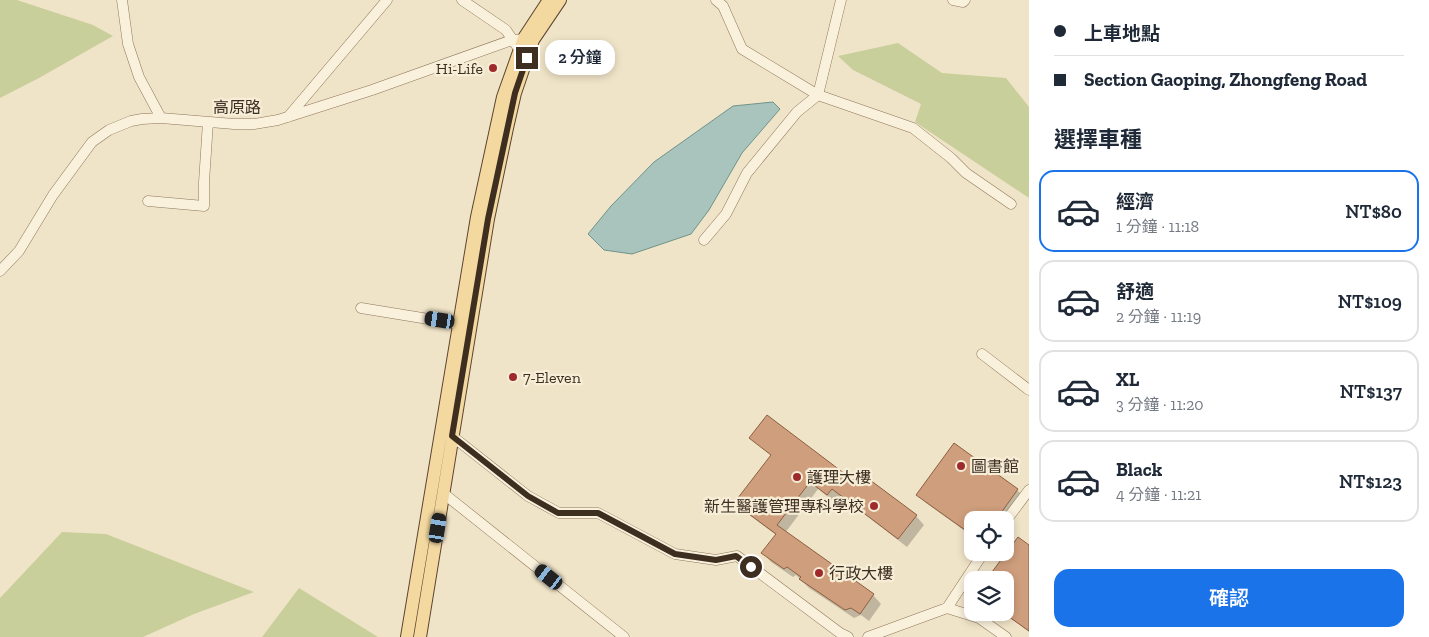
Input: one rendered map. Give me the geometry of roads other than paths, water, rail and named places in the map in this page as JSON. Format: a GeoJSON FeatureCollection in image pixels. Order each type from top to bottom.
{"type":"FeatureCollection","features":[{"type":"Feature","properties":{"kind":"main road"},"geometry":{"type":"LineString","coordinates":[[420,637],[423,580],[465,324],[477,217],[503,97],[523,39],[548,0]]}},
{"type":"Feature","properties":{"kind":"main road"},"geometry":{"type":"LineString","coordinates":[[465,324],[515,93],[523,39],[560,0]]}},
{"type":"Feature","properties":{"kind":"main road"},"geometry":{"type":"LineString","coordinates":[[407,637],[423,580],[443,493],[447,435]]}},
{"type":"Feature","properties":{"kind":"street"},"geometry":{"type":"LineString","coordinates":[[122,0],[128,44],[139,77],[161,118]]}},
{"type":"Feature","properties":{"kind":"street"},"geometry":{"type":"LineString","coordinates":[[288,118],[388,0]]}},
{"type":"Feature","properties":{"kind":"street"},"geometry":{"type":"LineString","coordinates":[[462,0],[506,30],[523,39]]}},
{"type":"Feature","properties":{"kind":"street"},"geometry":{"type":"LineString","coordinates":[[716,0],[723,6],[742,49],[818,95],[913,128],[966,172],[1011,204]]}},
{"type":"Feature","properties":{"kind":"street"},"geometry":{"type":"LineString","coordinates":[[704,240],[726,214],[748,173],[797,112],[818,95],[841,0]]}},
{"type":"Feature","properties":{"kind":"street"},"geometry":{"type":"LineString","coordinates":[[954,0],[963,2],[965,0]]}},
{"type":"Feature","properties":{"kind":"street","name":"高原路"},"geometry":{"type":"LineString","coordinates":[[0,271],[19,251],[53,195],[92,142],[109,130],[131,121],[142,119],[161,118],[254,124],[288,118],[523,39]]}},
{"type":"Feature","properties":{"kind":"street"},"geometry":{"type":"LineString","coordinates":[[148,201],[204,206],[208,122]]}},
{"type":"Feature","properties":{"kind":"street"},"geometry":{"type":"LineString","coordinates":[[360,308],[465,324]]}},
{"type":"Feature","properties":{"kind":"street"},"geometry":{"type":"LineString","coordinates":[[982,354],[1029,390]]}},
{"type":"Feature","properties":{"kind":"street"},"geometry":{"type":"LineString","coordinates":[[447,435],[528,496],[558,513],[598,513],[675,554],[716,560],[736,556],[848,637]]}},
{"type":"Feature","properties":{"kind":"street"},"geometry":{"type":"LineString","coordinates":[[1013,511],[1029,490]]}},
{"type":"Feature","properties":{"kind":"street"},"geometry":{"type":"LineString","coordinates":[[443,493],[624,637]]}},
{"type":"Feature","properties":{"kind":"street"},"geometry":{"type":"LineString","coordinates":[[868,637],[947,608],[978,561]]}},
{"type":"Feature","properties":{"kind":"street"},"geometry":{"type":"LineString","coordinates":[[947,608],[979,618],[1006,637]]}},
{"type":"Feature","properties":{"kind":"water"},"geometry":{"type":"Polygon","coordinates":[[[773,102],[780,109],[742,153],[709,210],[691,234],[632,254],[604,250],[588,234],[611,206],[654,162],[733,106],[773,102]]]}},
{"type":"Feature","properties":{"kind":"place","name":"Hi-Life"},"geometry":{"type":"Point","coordinates":[493,68]}},
{"type":"Feature","properties":{"kind":"place","name":"7-Eleven"},"geometry":{"type":"Point","coordinates":[513,377]}},
{"type":"Feature","properties":{"kind":"place","name":"圖書館"},"geometry":{"type":"Point","coordinates":[961,466]}},
{"type":"Feature","properties":{"kind":"place","name":"護理大樓"},"geometry":{"type":"Point","coordinates":[797,477]}},
{"type":"Feature","properties":{"kind":"place","name":"新生醫護管理專科學校"},"geometry":{"type":"Point","coordinates":[874,506]}},
{"type":"Feature","properties":{"kind":"place","name":"行政大樓"},"geometry":{"type":"Point","coordinates":[819,573]}}]}
